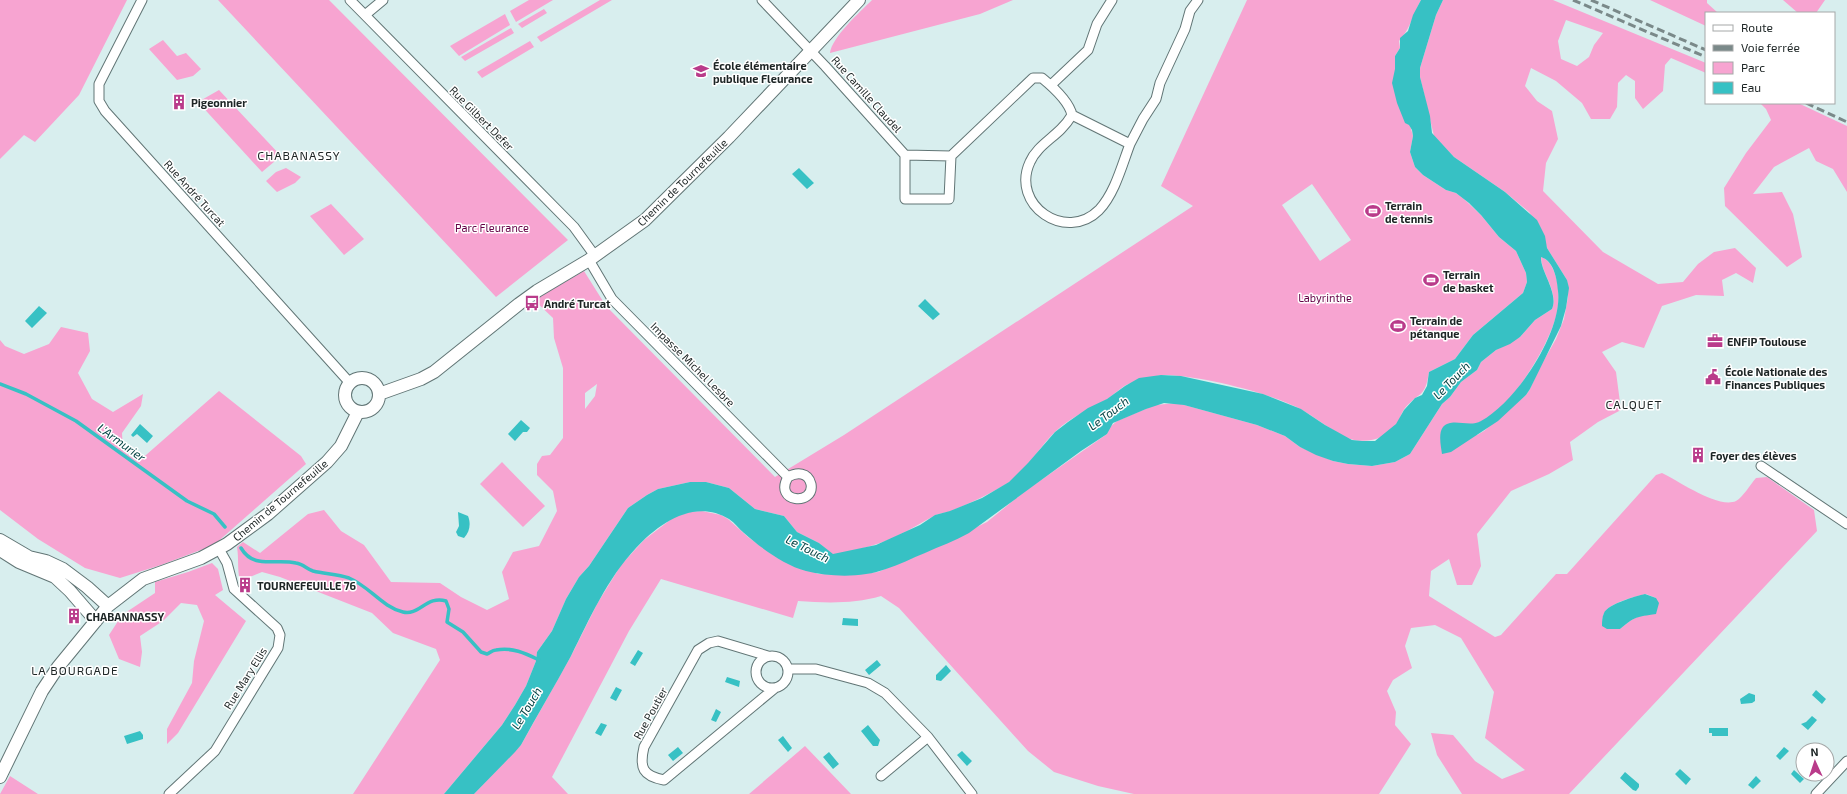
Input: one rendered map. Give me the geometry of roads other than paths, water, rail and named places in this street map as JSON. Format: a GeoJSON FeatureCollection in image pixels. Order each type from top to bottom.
{"type":"FeatureCollection","features":[{"type":"Feature","properties":{"kind":"street","name":"Rue André Turcat"},"geometry":{"type":"LineString","coordinates":[[142,0],[99,84],[99,101],[110,117],[350,383]]}},
{"type":"Feature","properties":{"kind":"street","name":"Rue Gilbert Defer"},"geometry":{"type":"LineString","coordinates":[[350,0],[574,227],[592,258]]}},
{"type":"Feature","properties":{"kind":"street"},"geometry":{"type":"LineString","coordinates":[[365,15],[383,0]]}},
{"type":"Feature","properties":{"kind":"street"},"geometry":{"type":"LineString","coordinates":[[762,0],[811,51]]}},
{"type":"Feature","properties":{"kind":"street","name":"Chemin de Tournefeuille"},"geometry":{"type":"LineString","coordinates":[[379,394],[421,379],[434,372],[537,291],[592,258],[645,220],[665,202],[859,0]]}},
{"type":"Feature","properties":{"kind":"street"},"geometry":{"type":"LineString","coordinates":[[1050,85],[1088,50],[1097,24],[1112,0]]}},
{"type":"Feature","properties":{"kind":"street"},"geometry":{"type":"LineString","coordinates":[[1072,115],[1060,130],[1034,154],[1026,173],[1028,193],[1031,201],[1041,213],[1060,222],[1083,220],[1099,209],[1111,191],[1130,144],[1143,118],[1156,99],[1160,83],[1185,29],[1190,11],[1198,0]]}},
{"type":"Feature","properties":{"kind":"street","name":"Rue Camille Claudel"},"geometry":{"type":"LineString","coordinates":[[811,51],[905,155]]}},
{"type":"Feature","properties":{"kind":"street"},"geometry":{"type":"LineString","coordinates":[[951,156],[905,155],[905,199],[949,199],[951,156],[1033,78],[1042,78],[1050,85],[1071,110],[1072,115],[1130,144]]}},
{"type":"Feature","properties":{"kind":"street","name":"Impasse Michel Lesbre"},"geometry":{"type":"LineString","coordinates":[[592,258],[612,299],[788,477]]}},
{"type":"Feature","properties":{"kind":"street"},"geometry":{"type":"LineString","coordinates":[[360,378],[370,380],[374,384],[379,394],[373,408],[369,411],[358,412],[349,407],[344,397],[346,387],[350,383],[360,378]]}},
{"type":"Feature","properties":{"kind":"street","name":"Chemin de Tournefeuille"},"geometry":{"type":"LineString","coordinates":[[0,777],[42,691],[58,667],[108,606],[143,579],[202,558],[219,549],[268,514],[327,462],[341,446],[358,412]]}},
{"type":"Feature","properties":{"kind":"street"},"geometry":{"type":"LineString","coordinates":[[1761,466],[1847,524]]}},
{"type":"Feature","properties":{"kind":"street"},"geometry":{"type":"LineString","coordinates":[[0,540],[29,557],[46,561],[63,569],[87,587],[108,606]]}},
{"type":"Feature","properties":{"kind":"street","name":"Rue Mary Ellis"},"geometry":{"type":"LineString","coordinates":[[169,794],[215,751],[278,648],[280,635],[277,628],[234,589],[227,564],[219,549]]}},
{"type":"Feature","properties":{"kind":"street"},"geometry":{"type":"LineString","coordinates":[[0,550],[19,562],[55,577],[96,621]]}},
{"type":"Feature","properties":{"kind":"street","name":"Rue Poutier"},"geometry":{"type":"LineString","coordinates":[[718,641],[768,656],[777,656],[784,661],[788,669],[788,677],[783,684],[775,688],[664,780],[652,778],[643,769],[640,761],[644,747],[698,650],[709,643],[718,641]]}},
{"type":"Feature","properties":{"kind":"street"},"geometry":{"type":"LineString","coordinates":[[768,656],[760,660],[756,667],[756,675],[760,683],[767,688],[775,688]]}},
{"type":"Feature","properties":{"kind":"street"},"geometry":{"type":"LineString","coordinates":[[788,669],[816,669],[868,684],[886,693],[928,737],[972,794]]}},
{"type":"Feature","properties":{"kind":"street"},"geometry":{"type":"LineString","coordinates":[[881,776],[928,737]]}},
{"type":"Feature","properties":{"kind":"street"},"geometry":{"type":"LineString","coordinates":[[1816,794],[1847,761]]}},
{"type":"Feature","properties":{"kind":"water","name":"Le Touch"},"geometry":{"type":"Polygon","coordinates":[[[1421,0],[1443,0],[1436,15],[1420,68],[1420,77],[1430,116],[1432,133],[1454,157],[1505,192],[1537,220],[1545,236],[1547,248],[1567,280],[1569,288],[1561,326],[1530,389],[1526,395],[1498,421],[1451,452],[1442,454],[1440,436],[1443,427],[1451,423],[1476,423],[1495,412],[1522,382],[1545,345],[1553,326],[1558,308],[1558,291],[1556,276],[1552,266],[1541,257],[1541,263],[1553,296],[1552,309],[1535,320],[1520,337],[1510,344],[1496,350],[1481,362],[1477,370],[1461,382],[1450,397],[1442,404],[1410,454],[1395,462],[1372,466],[1333,461],[1300,447],[1285,436],[1257,425],[1184,405],[1164,403],[1113,423],[1107,434],[1081,451],[969,533],[877,572],[846,576],[806,571],[789,565],[765,550],[729,519],[716,513],[703,511],[691,512],[678,516],[655,530],[645,539],[616,573],[592,613],[571,656],[521,745],[474,794],[444,794],[502,725],[515,705],[526,686],[536,661],[537,652],[552,631],[566,599],[579,577],[589,566],[628,508],[658,489],[690,482],[706,482],[729,488],[755,509],[784,516],[797,532],[819,543],[833,554],[876,545],[920,525],[935,515],[950,511],[982,498],[1009,482],[1055,432],[1068,422],[1088,408],[1107,399],[1139,378],[1161,375],[1181,376],[1263,394],[1301,409],[1325,425],[1352,440],[1375,441],[1396,424],[1404,410],[1415,398],[1422,395],[1427,386],[1429,372],[1455,359],[1473,335],[1523,293],[1527,282],[1526,273],[1516,251],[1499,237],[1481,215],[1456,193],[1446,190],[1423,175],[1415,167],[1410,152],[1413,136],[1412,130],[1409,125],[1405,123],[1397,103],[1392,83],[1395,69],[1395,56],[1400,48],[1400,38],[1408,31],[1413,15],[1421,0]]]}},
{"type":"Feature","properties":{"kind":"water"},"geometry":{"type":"Polygon","coordinates":[[[799,168],[814,183],[807,189],[792,174],[799,168]]]}},
{"type":"Feature","properties":{"kind":"water"},"geometry":{"type":"Polygon","coordinates":[[[925,299],[940,314],[933,320],[918,306],[925,299]]]}},
{"type":"Feature","properties":{"kind":"water"},"geometry":{"type":"Polygon","coordinates":[[[39,306],[47,313],[32,328],[25,321],[39,306]]]}},
{"type":"Feature","properties":{"kind":"water"},"geometry":{"type":"Polygon","coordinates":[[[521,420],[530,428],[527,432],[523,432],[515,441],[508,434],[521,420]]]}},
{"type":"Feature","properties":{"kind":"water"},"geometry":{"type":"Polygon","coordinates":[[[140,424],[153,436],[147,443],[137,434],[133,437],[131,435],[140,424]]]}},
{"type":"Feature","properties":{"kind":"water"},"geometry":{"type":"Polygon","coordinates":[[[458,512],[468,516],[469,519],[469,530],[464,538],[458,536],[456,532],[459,526],[458,512]]]}},
{"type":"Feature","properties":{"kind":"water"},"geometry":{"type":"Polygon","coordinates":[[[1645,594],[1656,598],[1659,603],[1656,614],[1636,618],[1620,629],[1607,629],[1602,626],[1604,613],[1611,607],[1623,601],[1645,594]]]}},
{"type":"Feature","properties":{"kind":"water"},"geometry":{"type":"Polygon","coordinates":[[[843,618],[858,619],[858,626],[842,625],[843,618]]]}},
{"type":"Feature","properties":{"kind":"water"},"geometry":{"type":"Polygon","coordinates":[[[638,650],[643,653],[635,666],[630,663],[638,650]]]}},
{"type":"Feature","properties":{"kind":"water"},"geometry":{"type":"Polygon","coordinates":[[[877,660],[881,665],[869,675],[865,670],[877,660]]]}},
{"type":"Feature","properties":{"kind":"water"},"geometry":{"type":"Polygon","coordinates":[[[946,665],[951,671],[941,681],[936,680],[936,675],[946,665]]]}},
{"type":"Feature","properties":{"kind":"water"},"geometry":{"type":"Polygon","coordinates":[[[727,677],[740,681],[739,687],[725,682],[727,677]]]}},
{"type":"Feature","properties":{"kind":"water"},"geometry":{"type":"Polygon","coordinates":[[[616,687],[622,690],[616,701],[610,698],[616,687]]]}},
{"type":"Feature","properties":{"kind":"water"},"geometry":{"type":"Polygon","coordinates":[[[1816,690],[1826,699],[1822,704],[1812,695],[1816,690]]]}},
{"type":"Feature","properties":{"kind":"water"},"geometry":{"type":"Polygon","coordinates":[[[1749,693],[1755,695],[1755,701],[1752,703],[1741,704],[1740,699],[1749,693]]]}},
{"type":"Feature","properties":{"kind":"water"},"geometry":{"type":"Polygon","coordinates":[[[716,709],[721,712],[716,722],[711,720],[716,709]]]}},
{"type":"Feature","properties":{"kind":"water"},"geometry":{"type":"Polygon","coordinates":[[[1812,716],[1817,720],[1808,730],[1801,724],[1806,722],[1812,716]]]}},
{"type":"Feature","properties":{"kind":"water"},"geometry":{"type":"Polygon","coordinates":[[[601,723],[607,725],[601,736],[595,733],[601,723]]]}},
{"type":"Feature","properties":{"kind":"water"},"geometry":{"type":"Polygon","coordinates":[[[868,725],[880,740],[878,746],[873,746],[861,731],[868,725]]]}},
{"type":"Feature","properties":{"kind":"water"},"geometry":{"type":"Polygon","coordinates":[[[1709,728],[1728,728],[1728,736],[1712,736],[1712,733],[1709,733],[1709,728]]]}},
{"type":"Feature","properties":{"kind":"water"},"geometry":{"type":"Polygon","coordinates":[[[140,731],[143,735],[143,739],[127,744],[124,736],[140,731]]]}},
{"type":"Feature","properties":{"kind":"water"},"geometry":{"type":"Polygon","coordinates":[[[783,736],[792,748],[788,752],[778,740],[783,736]]]}},
{"type":"Feature","properties":{"kind":"water"},"geometry":{"type":"Polygon","coordinates":[[[678,747],[683,753],[673,761],[668,755],[678,747]]]}},
{"type":"Feature","properties":{"kind":"water"},"geometry":{"type":"Polygon","coordinates":[[[1784,747],[1789,751],[1780,760],[1776,756],[1784,747]]]}},
{"type":"Feature","properties":{"kind":"water"},"geometry":{"type":"Polygon","coordinates":[[[962,751],[972,761],[967,766],[957,755],[962,751]]]}},
{"type":"Feature","properties":{"kind":"water"},"geometry":{"type":"Polygon","coordinates":[[[829,752],[839,764],[833,769],[823,757],[829,752]]]}},
{"type":"Feature","properties":{"kind":"water"},"geometry":{"type":"Polygon","coordinates":[[[1680,769],[1691,779],[1686,785],[1675,774],[1680,769]]]}},
{"type":"Feature","properties":{"kind":"water"},"geometry":{"type":"Polygon","coordinates":[[[1794,770],[1795,771],[1795,778],[1791,774],[1794,770]]]}},
{"type":"Feature","properties":{"kind":"water"},"geometry":{"type":"Polygon","coordinates":[[[1625,772],[1639,784],[1636,791],[1620,778],[1625,772]]]}},
{"type":"Feature","properties":{"kind":"water"},"geometry":{"type":"Polygon","coordinates":[[[1756,776],[1761,781],[1753,789],[1748,785],[1756,776]]]}},
{"type":"Feature","properties":{"kind":"waterway","name":"L'Armurier"},"geometry":{"type":"LineString","coordinates":[[0,384],[26,394],[76,421],[187,501],[214,514],[225,527]]}},
{"type":"Feature","properties":{"kind":"waterway","name":"L'Armurier"},"geometry":{"type":"LineString","coordinates":[[241,548],[246,555],[259,561],[296,563],[301,564],[313,571],[349,578],[363,586],[389,606],[403,612],[414,611],[434,601],[446,601],[449,609],[447,622],[463,632],[481,652],[487,654],[495,650],[508,649],[523,653],[539,660]]}},
{"type":"Feature","properties":{"kind":"railway"},"geometry":{"type":"LineString","coordinates":[[1573,0],[1705,57]]}},
{"type":"Feature","properties":{"kind":"railway"},"geometry":{"type":"LineString","coordinates":[[1591,0],[1705,50]]}},
{"type":"Feature","properties":{"kind":"railway"},"geometry":{"type":"LineString","coordinates":[[1808,104],[1847,122]]}},
{"type":"Feature","properties":{"kind":"place","name":"École élémentaire publique Fleurance"},"geometry":{"type":"Point","coordinates":[701,71]}},
{"type":"Feature","properties":{"kind":"place","name":"Pigeonnier"},"geometry":{"type":"Point","coordinates":[179,102]}},
{"type":"Feature","properties":{"kind":"place","name":"Terrain de tennis"},"geometry":{"type":"Point","coordinates":[1373,211]}},
{"type":"Feature","properties":{"kind":"place","name":"Terrain de basket"},"geometry":{"type":"Point","coordinates":[1431,280]}},
{"type":"Feature","properties":{"kind":"place","name":"André Turcat"},"geometry":{"type":"Point","coordinates":[532,303]}},
{"type":"Feature","properties":{"kind":"place","name":"Terrain de pétanque"},"geometry":{"type":"Point","coordinates":[1398,326]}},
{"type":"Feature","properties":{"kind":"place","name":"ENFiP Toulouse"},"geometry":{"type":"Point","coordinates":[1715,341]}},
{"type":"Feature","properties":{"kind":"place","name":"École Nationale des Finances Publiques"},"geometry":{"type":"Point","coordinates":[1713,377]}},
{"type":"Feature","properties":{"kind":"place","name":"Foyer des élèves"},"geometry":{"type":"Point","coordinates":[1698,455]}},
{"type":"Feature","properties":{"kind":"place","name":"TOURNEFEUILLE 76"},"geometry":{"type":"Point","coordinates":[245,585]}},
{"type":"Feature","properties":{"kind":"place","name":"CHABANNASSY"},"geometry":{"type":"Point","coordinates":[74,616]}},
{"type":"Feature","properties":{"kind":"district","name":"CHABANASSY"},"geometry":{"type":"Point","coordinates":[299,155]}},
{"type":"Feature","properties":{"kind":"district","name":"CALQUET"},"geometry":{"type":"Point","coordinates":[1634,404]}},
{"type":"Feature","properties":{"kind":"district","name":"LA BOURGADE"},"geometry":{"type":"Point","coordinates":[75,670]}},
{"type":"Feature","properties":{"kind":"park label","name":"Parc Fleurance"},"geometry":{"type":"Point","coordinates":[492,227]}},
{"type":"Feature","properties":{"kind":"park label","name":"Labyrinthe"},"geometry":{"type":"Point","coordinates":[1325,297]}}]}
